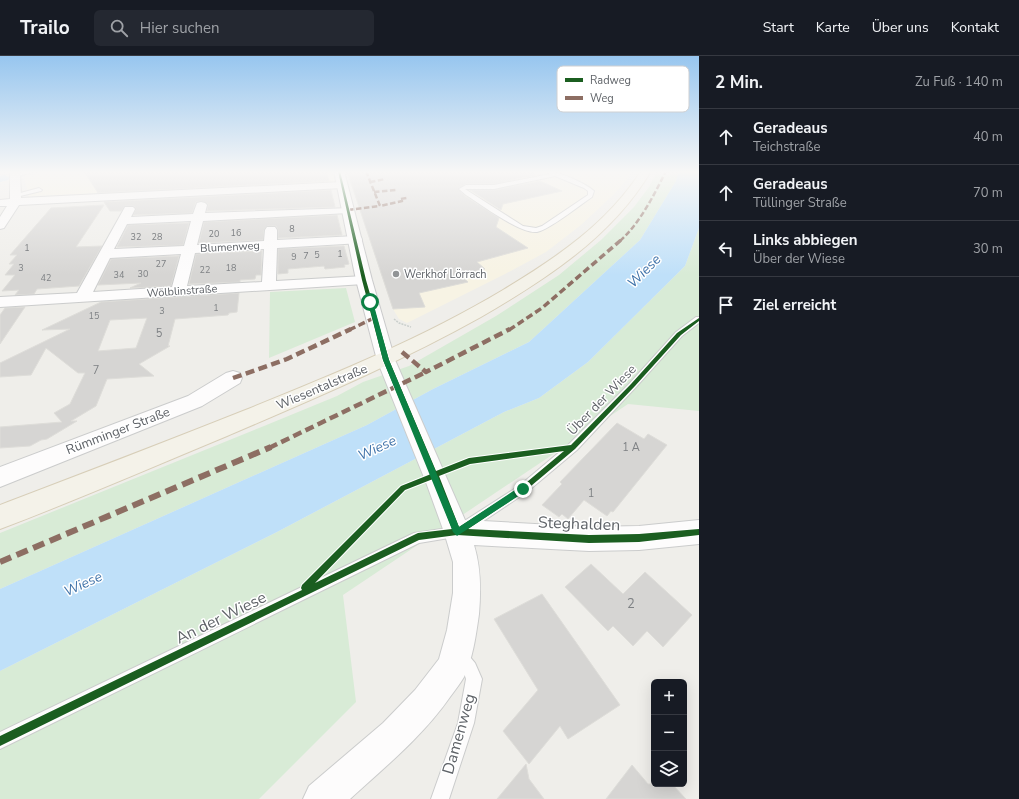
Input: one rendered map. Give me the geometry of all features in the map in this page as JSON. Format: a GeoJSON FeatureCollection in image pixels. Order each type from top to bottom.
{"type":"FeatureCollection","features":[{"type":"Feature","properties":{"kind":"main road","name":"Wiesentalstraße"},"geometry":{"type":"LineString","coordinates":[[0,517],[304,395],[386,360],[492,304],[556,263],[599,228],[621,206]]}},
{"type":"Feature","properties":{"kind":"street"},"geometry":{"type":"LineString","coordinates":[[0,225],[11,206]]}},
{"type":"Feature","properties":{"kind":"street"},"geometry":{"type":"LineString","coordinates":[[82,298],[131,206]]}},
{"type":"Feature","properties":{"kind":"street"},"geometry":{"type":"LineString","coordinates":[[178,291],[201,206]]}},
{"type":"Feature","properties":{"kind":"street"},"geometry":{"type":"LineString","coordinates":[[270,286],[271,206]]}},
{"type":"Feature","properties":{"kind":"street"},"geometry":{"type":"LineString","coordinates":[[322,799],[395,735],[427,702],[452,667],[462,630],[467,593],[466,562],[457,532],[439,485],[386,360],[364,280],[347,206]]}},
{"type":"Feature","properties":{"kind":"street"},"geometry":{"type":"LineString","coordinates":[[123,221],[348,210]]}},
{"type":"Feature","properties":{"kind":"street","name":"Blumenweg"},"geometry":{"type":"LineString","coordinates":[[105,254],[356,240]]}},
{"type":"Feature","properties":{"kind":"street","name":"Wölblinstraße"},"geometry":{"type":"LineString","coordinates":[[0,302],[364,280]]}},
{"type":"Feature","properties":{"kind":"street","name":"Rümminger Straße"},"geometry":{"type":"LineString","coordinates":[[0,477],[195,401],[233,378]]}},
{"type":"Feature","properties":{"kind":"street","name":"Steghalden"},"geometry":{"type":"LineString","coordinates":[[457,532],[589,539],[639,538],[699,532]]}},
{"type":"Feature","properties":{"kind":"lane"},"geometry":{"type":"LineString","coordinates":[[487,206],[528,230],[536,230],[544,228],[576,206]]}},
{"type":"Feature","properties":{"kind":"lane","name":"Über der Wiese"},"geometry":{"type":"LineString","coordinates":[[457,532],[523,489],[573,446],[679,334],[699,319]]}},
{"type":"Feature","properties":{"kind":"lane","name":"An der Wiese"},"geometry":{"type":"LineString","coordinates":[[0,741],[418,537],[457,532]]}},
{"type":"Feature","properties":{"kind":"lane","name":"Damenweg"},"geometry":{"type":"LineString","coordinates":[[440,799],[466,723],[474,679],[470,668],[456,651]]}},
{"type":"Feature","properties":{"kind":"shaded area"},"geometry":{"type":"Polygon","coordinates":[[[372,206],[602,206],[581,225],[546,252],[407,323],[399,319],[393,309],[364,219],[372,206]]]}},
{"type":"Feature","properties":{"kind":"green space"},"geometry":{"type":"Polygon","coordinates":[[[635,206],[661,206],[640,240],[529,342],[433,389],[367,425],[0,589],[0,533],[337,396],[363,382],[409,366],[496,316],[559,275],[601,240],[635,206]]]}},
{"type":"Feature","properties":{"kind":"green space"},"geometry":{"type":"Polygon","coordinates":[[[699,228],[699,411],[628,404],[343,595],[356,702],[259,799],[0,799],[0,671],[277,532],[504,412],[539,398],[588,362],[685,266],[699,228]]]}},
{"type":"Feature","properties":{"kind":"green space"},"geometry":{"type":"Polygon","coordinates":[[[346,288],[355,322],[269,358],[270,292],[346,288]]]}},
{"type":"Feature","properties":{"kind":"water","name":"Wiese"},"geometry":{"type":"Polygon","coordinates":[[[661,206],[699,206],[699,228],[685,266],[588,362],[539,398],[504,412],[277,532],[0,671],[0,589],[367,425],[433,389],[529,342],[640,240],[661,206]]]}},
{"type":"Feature","properties":{"kind":"building"},"geometry":{"type":"Polygon","coordinates":[[[104,206],[76,247],[102,246],[79,286],[37,289],[34,294],[15,295],[19,290],[2,291],[15,275],[5,275],[14,264],[9,264],[17,255],[10,255],[51,208],[104,206]]]}},
{"type":"Feature","properties":{"kind":"building"},"geometry":{"type":"Polygon","coordinates":[[[106,206],[195,206],[192,213],[133,215],[136,209],[134,206],[125,206],[121,211],[110,211],[106,206]]]}},
{"type":"Feature","properties":{"kind":"building"},"geometry":{"type":"Polygon","coordinates":[[[208,206],[335,206],[335,207],[207,211],[208,206]]]}},
{"type":"Feature","properties":{"kind":"building"},"geometry":{"type":"Polygon","coordinates":[[[359,206],[480,206],[499,218],[496,227],[528,248],[477,262],[485,269],[460,275],[468,282],[419,293],[425,307],[393,309],[359,206]]]}},
{"type":"Feature","properties":{"kind":"building"},"geometry":{"type":"Polygon","coordinates":[[[494,206],[502,206],[501,210],[494,206]]]}},
{"type":"Feature","properties":{"kind":"building"},"geometry":{"type":"Polygon","coordinates":[[[337,215],[342,235],[278,238],[278,230],[276,226],[267,226],[264,230],[263,240],[199,243],[204,222],[337,215]]]}},
{"type":"Feature","properties":{"kind":"building"},"geometry":{"type":"Polygon","coordinates":[[[189,223],[183,245],[117,247],[128,225],[189,223]]]}},
{"type":"Feature","properties":{"kind":"building"},"geometry":{"type":"Polygon","coordinates":[[[344,246],[349,264],[344,265],[345,267],[325,269],[324,266],[288,269],[288,273],[278,274],[278,249],[344,246]]]}},
{"type":"Feature","properties":{"kind":"building"},"geometry":{"type":"Polygon","coordinates":[[[262,251],[261,275],[256,275],[255,279],[240,280],[240,282],[189,284],[196,254],[262,251]]]}},
{"type":"Feature","properties":{"kind":"building"},"geometry":{"type":"Polygon","coordinates":[[[179,256],[171,286],[130,288],[141,283],[98,285],[111,259],[179,256]]]}},
{"type":"Feature","properties":{"kind":"building"},"geometry":{"type":"Polygon","coordinates":[[[239,293],[237,312],[229,313],[228,315],[175,319],[168,346],[170,346],[139,364],[154,376],[107,379],[96,406],[71,421],[77,421],[47,439],[41,440],[30,446],[0,448],[0,427],[62,422],[54,413],[70,404],[85,373],[78,373],[46,348],[31,375],[0,377],[0,363],[70,329],[42,330],[101,302],[239,293]],[[147,318],[110,320],[98,351],[136,348],[147,318]]]}},
{"type":"Feature","properties":{"kind":"building"},"geometry":{"type":"Polygon","coordinates":[[[25,307],[0,344],[0,315],[5,308],[25,307]]]}},
{"type":"Feature","properties":{"kind":"building"},"geometry":{"type":"Polygon","coordinates":[[[617,423],[644,439],[648,434],[667,445],[613,512],[611,511],[607,516],[584,500],[568,519],[562,514],[559,517],[542,505],[562,484],[560,482],[617,423]]]}},
{"type":"Feature","properties":{"kind":"building"},"geometry":{"type":"Polygon","coordinates":[[[591,564],[623,594],[645,572],[692,615],[663,647],[647,631],[633,646],[613,626],[608,631],[565,587],[591,564]]]}},
{"type":"Feature","properties":{"kind":"building"},"geometry":{"type":"Polygon","coordinates":[[[542,594],[620,705],[568,739],[560,726],[529,764],[503,731],[538,690],[494,619],[542,594]]]}},
{"type":"Feature","properties":{"kind":"building"},"geometry":{"type":"Polygon","coordinates":[[[526,764],[529,779],[544,799],[497,799],[526,764]]]}},
{"type":"Feature","properties":{"kind":"building"},"geometry":{"type":"Polygon","coordinates":[[[632,765],[648,784],[651,784],[651,787],[675,787],[686,799],[606,799],[632,765]]]}},
{"type":"Feature","properties":{"kind":"marked path"},"geometry":{"type":"LineString","coordinates":[[348,210],[380,206]]}},
{"type":"Feature","properties":{"kind":"marked path"},"geometry":{"type":"LineString","coordinates":[[402,352],[426,372],[505,333],[542,308],[626,235],[647,206]]}},
{"type":"Feature","properties":{"kind":"marked path"},"geometry":{"type":"LineString","coordinates":[[233,378],[252,373],[287,359],[374,318]]}},
{"type":"Feature","properties":{"kind":"marked path"},"geometry":{"type":"LineString","coordinates":[[0,562],[260,452],[426,372]]}},
{"type":"Feature","properties":{"kind":"cycle path"},"geometry":{"type":"LineString","coordinates":[[347,206],[364,280],[386,360],[439,485],[457,532]]}},
{"type":"Feature","properties":{"kind":"cycle path"},"geometry":{"type":"LineString","coordinates":[[457,532],[523,489],[573,447],[633,385],[679,334],[699,319]]}},
{"type":"Feature","properties":{"kind":"cycle path"},"geometry":{"type":"LineString","coordinates":[[305,588],[403,488],[469,461],[573,447]]}},
{"type":"Feature","properties":{"kind":"cycle path"},"geometry":{"type":"LineString","coordinates":[[0,741],[418,537],[457,532],[589,539],[639,538],[699,532]]}},
{"type":"Feature","properties":{"kind":"place","name":"Werkhof Lörrach"},"geometry":{"type":"Point","coordinates":[396,274]}},
{"type":"Feature","properties":{"kind":"route"},"geometry":{"type":"LineString","coordinates":[[370,302],[386,360],[439,485],[457,532],[523,489]]}}]}
